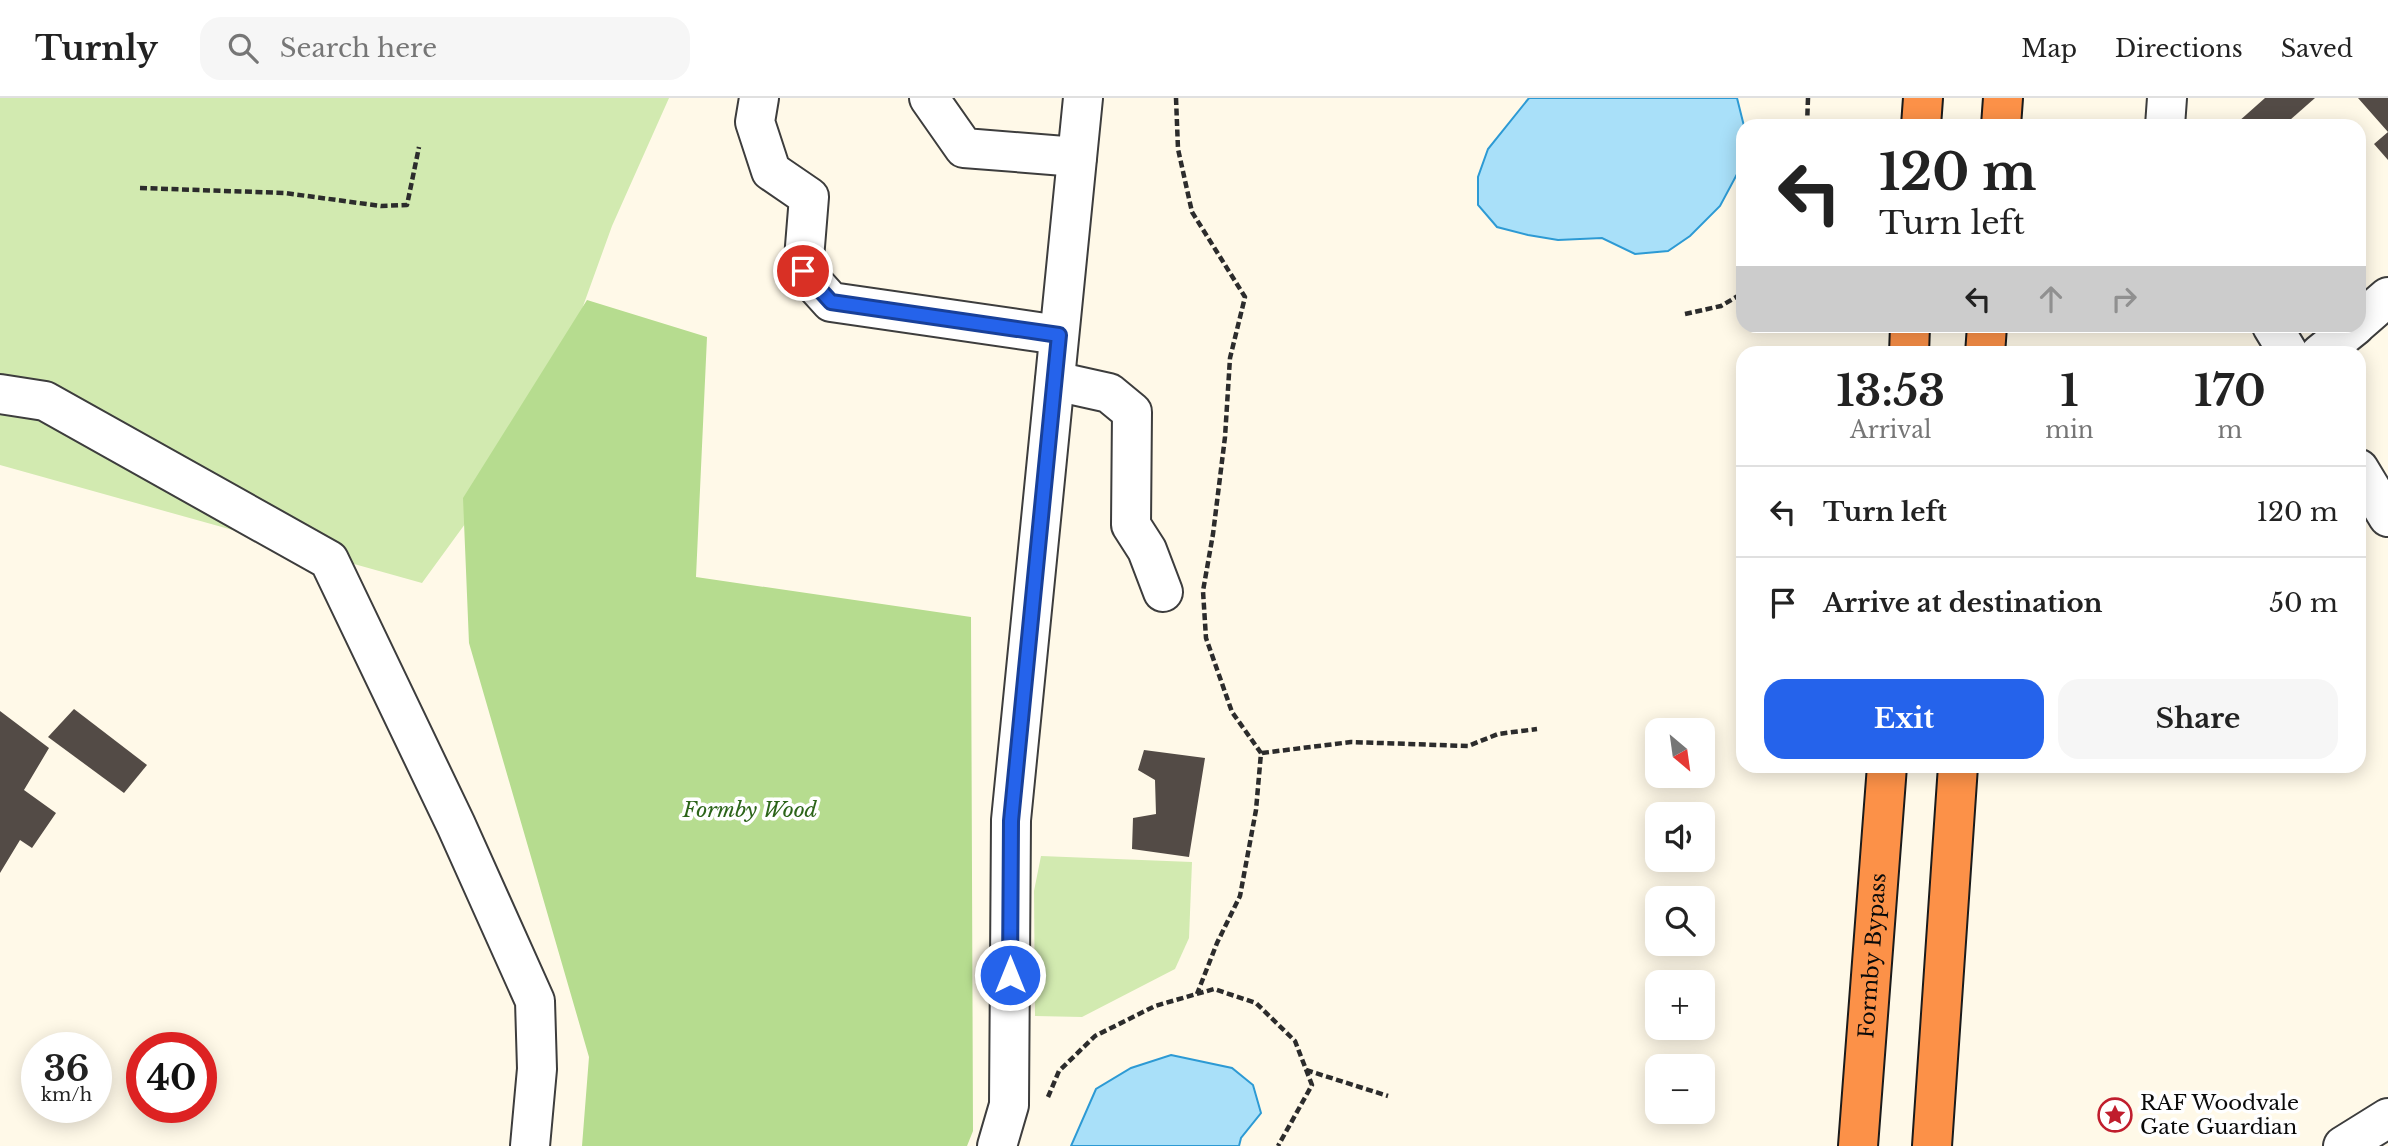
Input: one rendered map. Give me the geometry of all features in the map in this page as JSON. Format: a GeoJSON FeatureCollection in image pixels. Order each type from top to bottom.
{"type":"FeatureCollection","features":[{"type":"Feature","properties":{"kind":"highway"},"geometry":{"type":"LineString","coordinates":[[1922,119],[1923,98]]}},
{"type":"Feature","properties":{"kind":"highway"},"geometry":{"type":"LineString","coordinates":[[2002,119],[2003,98]]}},
{"type":"Feature","properties":{"kind":"highway","name":"Formby Bypass"},"geometry":{"type":"LineString","coordinates":[[1858,1146],[1886,773]]}},
{"type":"Feature","properties":{"kind":"highway"},"geometry":{"type":"LineString","coordinates":[[1932,1146],[1958,773]]}},
{"type":"Feature","properties":{"kind":"street"},"geometry":{"type":"LineString","coordinates":[[759,98],[755,122],[771,171],[809,197],[803,271],[831,302],[1059,335]]}},
{"type":"Feature","properties":{"kind":"street"},"geometry":{"type":"LineString","coordinates":[[929,98],[964,148],[1077,157]]}},
{"type":"Feature","properties":{"kind":"street"},"geometry":{"type":"LineString","coordinates":[[997,1146],[1009,1105],[1011,821],[1083,98]]}},
{"type":"Feature","properties":{"kind":"street"},"geometry":{"type":"LineString","coordinates":[[2166,119],[2167,98]]}},
{"type":"Feature","properties":{"kind":"street"},"geometry":{"type":"LineString","coordinates":[[2366,316],[2388,297]]}},
{"type":"Feature","properties":{"kind":"street"},"geometry":{"type":"LineString","coordinates":[[2330,346],[2346,333]]}},
{"type":"Feature","properties":{"kind":"street"},"geometry":{"type":"LineString","coordinates":[[1055,381],[1109,393],[1132,412],[1131,525],[1147,551],[1163,592]]}},
{"type":"Feature","properties":{"kind":"street"},"geometry":{"type":"LineString","coordinates":[[0,394],[45,401],[329,560],[456,825],[535,1001],[537,1069],[530,1146]]}},
{"type":"Feature","properties":{"kind":"street"},"geometry":{"type":"LineString","coordinates":[[2366,481],[2388,517]]}},
{"type":"Feature","properties":{"kind":"street"},"geometry":{"type":"LineString","coordinates":[[2343,1146],[2388,1118]]}},
{"type":"Feature","properties":{"kind":"path"},"geometry":{"type":"LineString","coordinates":[[1175,98],[1178,149],[1192,212],[1245,297],[1230,358],[1225,437],[1203,591],[1206,638],[1232,712],[1261,753],[1256,810],[1240,896],[1217,943],[1197,995]]}},
{"type":"Feature","properties":{"kind":"path"},"geometry":{"type":"LineString","coordinates":[[1807,119],[1808,98]]}},
{"type":"Feature","properties":{"kind":"path"},"geometry":{"type":"LineString","coordinates":[[141,187],[285,193],[381,206],[407,205],[419,147]]}},
{"type":"Feature","properties":{"kind":"path"},"geometry":{"type":"LineString","coordinates":[[1685,314],[1721,306],[1736,297]]}},
{"type":"Feature","properties":{"kind":"path"},"geometry":{"type":"LineString","coordinates":[[1261,753],[1352,742],[1468,746],[1497,734],[1537,729]]}},
{"type":"Feature","properties":{"kind":"path"},"geometry":{"type":"LineString","coordinates":[[1043,1110],[1059,1071],[1095,1036],[1156,1006],[1214,989],[1256,1003],[1295,1041],[1312,1085],[1278,1146]]}},
{"type":"Feature","properties":{"kind":"path"},"geometry":{"type":"LineString","coordinates":[[1306,1070],[1388,1096]]}},
{"type":"Feature","properties":{"kind":"green space"},"geometry":{"type":"Polygon","coordinates":[[[0,98],[669,98],[612,226],[543,417],[422,583],[0,465],[0,98]]]}},
{"type":"Feature","properties":{"kind":"green space","name":"Formby Wood"},"geometry":{"type":"Polygon","coordinates":[[[587,300],[707,337],[696,577],[971,617],[973,1131],[967,1146],[582,1146],[589,1057],[469,643],[463,498],[587,300]]]}},
{"type":"Feature","properties":{"kind":"green space"},"geometry":{"type":"Polygon","coordinates":[[[1041,856],[1192,862],[1189,938],[1175,969],[1082,1017],[1035,1016],[1034,891],[1041,856]]]}},
{"type":"Feature","properties":{"kind":"water"},"geometry":{"type":"Polygon","coordinates":[[[1529,98],[1737,98],[1742,119],[1736,119],[1736,176],[1720,206],[1690,236],[1668,251],[1635,254],[1602,238],[1558,240],[1497,227],[1478,205],[1478,177],[1488,149],[1529,98]]]}},
{"type":"Feature","properties":{"kind":"water"},"geometry":{"type":"Polygon","coordinates":[[[1171,1055],[1232,1068],[1253,1085],[1261,1113],[1241,1138],[1239,1146],[1071,1146],[1096,1089],[1131,1068],[1171,1055]]]}},
{"type":"Feature","properties":{"kind":"building"},"geometry":{"type":"Polygon","coordinates":[[[2265,98],[2315,98],[2291,119],[2241,119],[2265,98]]]}},
{"type":"Feature","properties":{"kind":"building"},"geometry":{"type":"Polygon","coordinates":[[[2358,98],[2388,98],[2388,132],[2358,98]]]}},
{"type":"Feature","properties":{"kind":"building"},"geometry":{"type":"Polygon","coordinates":[[[2388,132],[2388,160],[2374,144],[2388,132]]]}},
{"type":"Feature","properties":{"kind":"building"},"geometry":{"type":"Polygon","coordinates":[[[74,709],[147,765],[124,793],[48,737],[74,709]]]}},
{"type":"Feature","properties":{"kind":"building"},"geometry":{"type":"Polygon","coordinates":[[[0,711],[49,748],[24,790],[56,813],[32,848],[20,840],[0,873],[0,711]]]}},
{"type":"Feature","properties":{"kind":"building"},"geometry":{"type":"Polygon","coordinates":[[[1144,750],[1205,758],[1189,857],[1132,849],[1133,818],[1156,814],[1155,780],[1138,770],[1144,750]]]}},
{"type":"Feature","properties":{"kind":"place","name":"RAF Woodvale Gate Guardian"},"geometry":{"type":"Point","coordinates":[2115,1115]}},
{"type":"Feature","properties":{"kind":"route"},"geometry":{"type":"LineString","coordinates":[[803,271],[831,302],[1059,335],[1011,821],[1010,975]]}}]}
